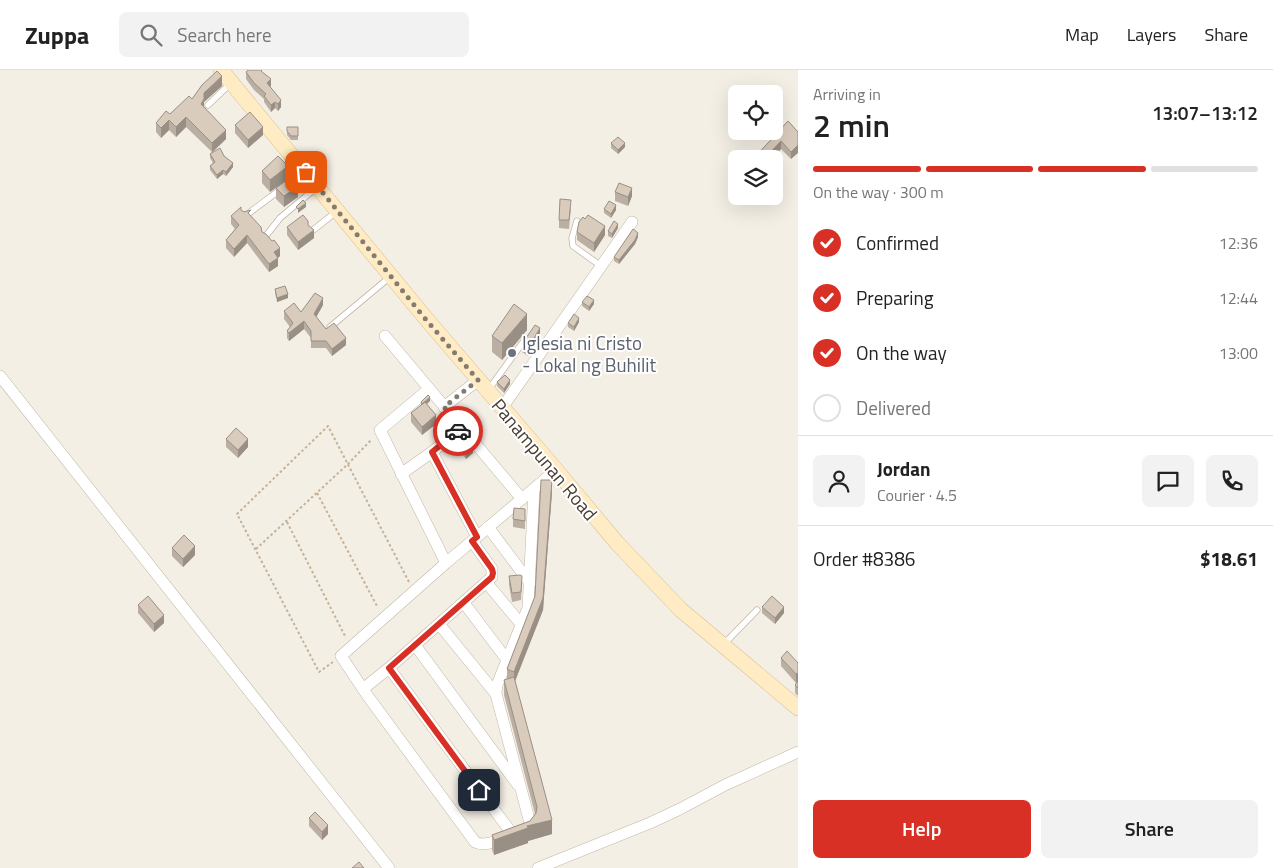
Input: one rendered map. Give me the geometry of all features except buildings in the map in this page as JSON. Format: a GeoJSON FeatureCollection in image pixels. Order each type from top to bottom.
{"type":"FeatureCollection","features":[{"type":"Feature","properties":{"kind":"street","name":"Panampunan Road"},"geometry":{"type":"LineString","coordinates":[[221,70],[302,175],[318,187],[391,277],[616,543],[681,610],[798,708]]}},
{"type":"Feature","properties":{"kind":"street"},"geometry":{"type":"LineString","coordinates":[[502,408],[632,222]]}},
{"type":"Feature","properties":{"kind":"street"},"geometry":{"type":"LineString","coordinates":[[385,336],[522,499]]}},
{"type":"Feature","properties":{"kind":"street"},"geometry":{"type":"LineString","coordinates":[[0,376],[389,868]]}},
{"type":"Feature","properties":{"kind":"street"},"geometry":{"type":"LineString","coordinates":[[444,407],[483,386]]}},
{"type":"Feature","properties":{"kind":"street"},"geometry":{"type":"LineString","coordinates":[[429,389],[380,430],[446,563]]}},
{"type":"Feature","properties":{"kind":"street"},"geometry":{"type":"LineString","coordinates":[[402,474],[462,428]]}},
{"type":"Feature","properties":{"kind":"street"},"geometry":{"type":"LineString","coordinates":[[363,689],[492,577],[492,569],[474,539],[432,452]]}},
{"type":"Feature","properties":{"kind":"street"},"geometry":{"type":"LineString","coordinates":[[534,490],[528,608],[497,685],[496,694],[530,823],[527,829],[513,835],[479,844],[475,842],[340,656],[384,619],[413,591],[556,470]]}},
{"type":"Feature","properties":{"kind":"street"},"geometry":{"type":"LineString","coordinates":[[488,528],[530,583]]}},
{"type":"Feature","properties":{"kind":"street"},"geometry":{"type":"LineString","coordinates":[[486,582],[521,624]]}},
{"type":"Feature","properties":{"kind":"street"},"geometry":{"type":"LineString","coordinates":[[464,603],[507,660]]}},
{"type":"Feature","properties":{"kind":"street"},"geometry":{"type":"LineString","coordinates":[[439,624],[496,694]]}},
{"type":"Feature","properties":{"kind":"street"},"geometry":{"type":"LineString","coordinates":[[415,645],[522,790]]}},
{"type":"Feature","properties":{"kind":"street"},"geometry":{"type":"LineString","coordinates":[[389,668],[513,835]]}},
{"type":"Feature","properties":{"kind":"street"},"geometry":{"type":"LineString","coordinates":[[538,868],[680,810],[725,785],[798,752]]}},
{"type":"Feature","properties":{"kind":"lane"},"geometry":{"type":"LineString","coordinates":[[208,105],[232,82]]}},
{"type":"Feature","properties":{"kind":"lane"},"geometry":{"type":"LineString","coordinates":[[245,216],[290,182]]}},
{"type":"Feature","properties":{"kind":"lane"},"geometry":{"type":"LineString","coordinates":[[265,237],[280,218],[318,187]]}},
{"type":"Feature","properties":{"kind":"lane"},"geometry":{"type":"LineString","coordinates":[[312,231],[338,211]]}},
{"type":"Feature","properties":{"kind":"lane"},"geometry":{"type":"LineString","coordinates":[[577,221],[572,238],[573,246],[601,266]]}},
{"type":"Feature","properties":{"kind":"lane"},"geometry":{"type":"LineString","coordinates":[[330,327],[391,277]]}},
{"type":"Feature","properties":{"kind":"lane"},"geometry":{"type":"LineString","coordinates":[[483,386],[530,333]]}},
{"type":"Feature","properties":{"kind":"lane"},"geometry":{"type":"LineString","coordinates":[[723,645],[757,610]]}},
{"type":"Feature","properties":{"kind":"path"},"geometry":{"type":"LineString","coordinates":[[340,656],[319,672],[237,514],[328,426],[413,591]]}},
{"type":"Feature","properties":{"kind":"path"},"geometry":{"type":"LineString","coordinates":[[256,549],[348,464],[380,430]]}},
{"type":"Feature","properties":{"kind":"path"},"geometry":{"type":"LineString","coordinates":[[317,493],[384,619]]}},
{"type":"Feature","properties":{"kind":"path"},"geometry":{"type":"LineString","coordinates":[[286,521],[351,647]]}},
{"type":"Feature","properties":{"kind":"way so far"},"geometry":{"type":"LineString","coordinates":[[306,172],[428,322],[478,380],[444,407],[462,428],[458,431]]}},
{"type":"Feature","properties":{"kind":"place","name":"Iglesia ni Cristo - Lokal ng Buhilit"},"geometry":{"type":"Point","coordinates":[512,353]}},
{"type":"Feature","properties":{"kind":"route"},"geometry":{"type":"LineString","coordinates":[[458,431],[432,452],[477,537],[472,541],[492,569],[492,577],[389,668],[479,790]]}}]}
